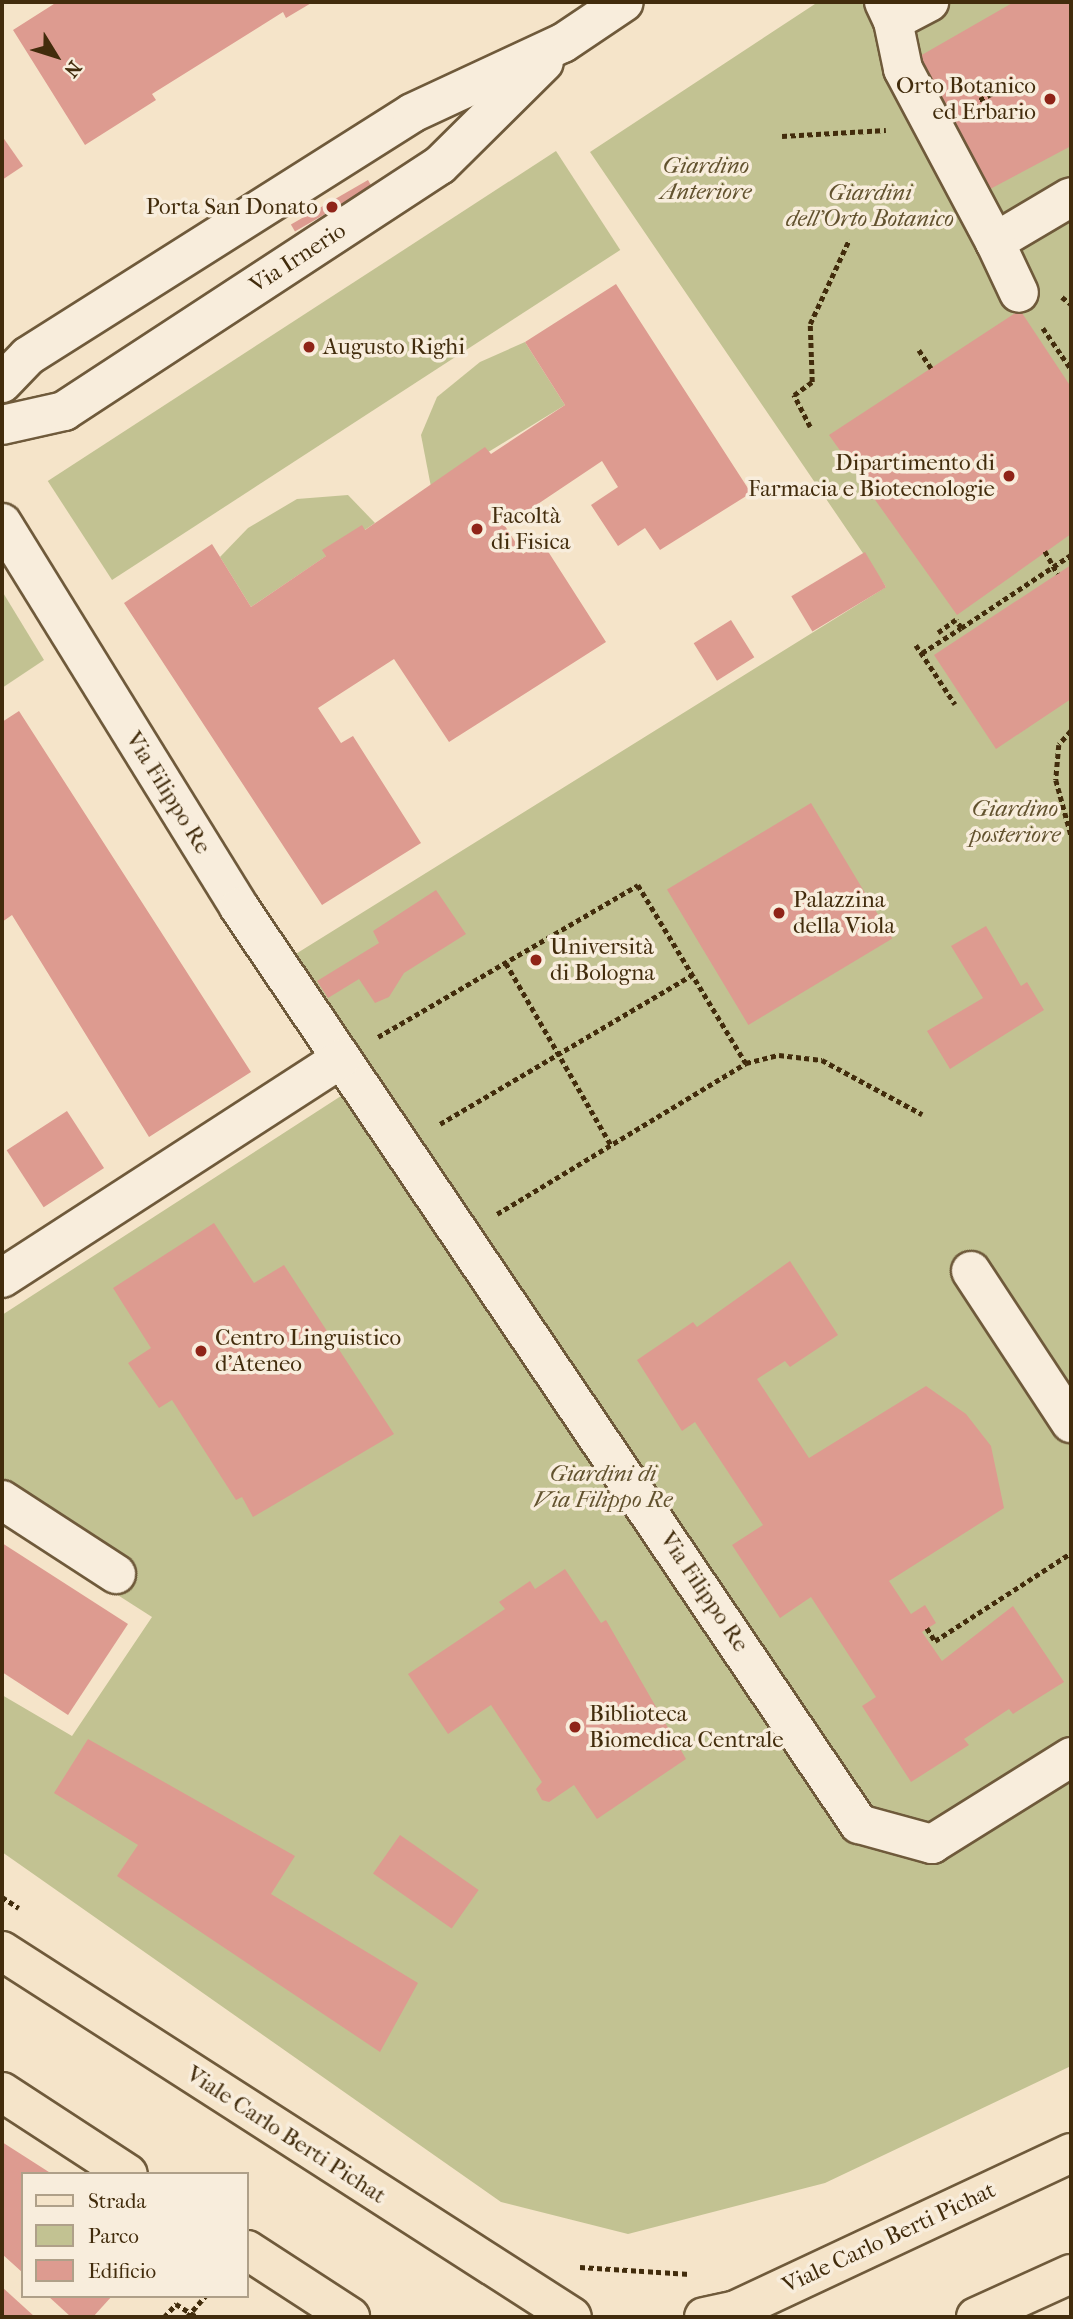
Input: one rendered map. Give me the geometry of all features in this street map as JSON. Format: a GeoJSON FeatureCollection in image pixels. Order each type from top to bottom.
{"type":"FeatureCollection","features":[{"type":"Feature","properties":{"kind":"main road","name":"Viale Carlo Berti Pichat"},"geometry":{"type":"LineString","coordinates":[[2,1951],[572,2317]]}},
{"type":"Feature","properties":{"kind":"main road"},"geometry":{"type":"LineString","coordinates":[[2,2092],[125,2172]]}},
{"type":"Feature","properties":{"kind":"main road","name":"Viale Carlo Berti Pichat"},"geometry":{"type":"LineString","coordinates":[[704,2317],[736,2309],[1071,2153]]}},
{"type":"Feature","properties":{"kind":"main road"},"geometry":{"type":"LineString","coordinates":[[248,2251],[350,2317]]}},
{"type":"Feature","properties":{"kind":"main road"},"geometry":{"type":"LineString","coordinates":[[976,2317],[1071,2274]]}},
{"type":"Feature","properties":{"kind":"street","name":"Via Irnerio"},"geometry":{"type":"LineString","coordinates":[[2,383],[28,356],[412,113],[563,43],[624,2]]}},
{"type":"Feature","properties":{"kind":"street"},"geometry":{"type":"LineString","coordinates":[[929,2],[889,11],[903,69],[1019,292]]}},
{"type":"Feature","properties":{"kind":"street","name":"Via Irnerio"},"geometry":{"type":"LineString","coordinates":[[2,425],[64,411],[440,165],[563,43]]}},
{"type":"Feature","properties":{"kind":"street"},"geometry":{"type":"LineString","coordinates":[[995,243],[1071,197]]}},
{"type":"Feature","properties":{"kind":"street","name":"Via Filippo Re"},"geometry":{"type":"LineString","coordinates":[[2,523],[239,906],[859,1824],[932,1844],[1071,1757]]}},
{"type":"Feature","properties":{"kind":"street"},"geometry":{"type":"LineString","coordinates":[[2,1278],[341,1059]]}},
{"type":"Feature","properties":{"kind":"street"},"geometry":{"type":"LineString","coordinates":[[971,1271],[1071,1423]]}},
{"type":"Feature","properties":{"kind":"street"},"geometry":{"type":"LineString","coordinates":[[2,1500],[116,1574]]}},
{"type":"Feature","properties":{"kind":"path"},"geometry":{"type":"LineString","coordinates":[[972,105],[1002,88]]}},
{"type":"Feature","properties":{"kind":"path"},"geometry":{"type":"LineString","coordinates":[[782,136],[933,127]]}},
{"type":"Feature","properties":{"kind":"path"},"geometry":{"type":"LineString","coordinates":[[810,427],[794,395],[812,382],[810,324],[849,240]]}},
{"type":"Feature","properties":{"kind":"path"},"geometry":{"type":"LineString","coordinates":[[919,350],[931,368]]}},
{"type":"Feature","properties":{"kind":"path"},"geometry":{"type":"LineString","coordinates":[[1045,551],[1058,574]]}},
{"type":"Feature","properties":{"kind":"path"},"geometry":{"type":"LineString","coordinates":[[922,653],[1071,555]]}},
{"type":"Feature","properties":{"kind":"path"},"geometry":{"type":"LineString","coordinates":[[938,633],[956,620],[961,628]]}},
{"type":"Feature","properties":{"kind":"path"},"geometry":{"type":"LineString","coordinates":[[916,645],[955,704]]}},
{"type":"Feature","properties":{"kind":"path"},"geometry":{"type":"LineString","coordinates":[[1071,731],[1059,745],[1056,780],[1071,835]]}},
{"type":"Feature","properties":{"kind":"path"},"geometry":{"type":"LineString","coordinates":[[341,1059],[638,885],[746,1063]]}},
{"type":"Feature","properties":{"kind":"path"},"geometry":{"type":"LineString","coordinates":[[506,963],[611,1145]]}},
{"type":"Feature","properties":{"kind":"path"},"geometry":{"type":"LineString","coordinates":[[401,1147],[692,975]]}},
{"type":"Feature","properties":{"kind":"path"},"geometry":{"type":"LineString","coordinates":[[462,1235],[746,1063],[779,1055],[822,1060],[922,1114]]}},
{"type":"Feature","properties":{"kind":"path"},"geometry":{"type":"LineString","coordinates":[[927,1628],[936,1641],[1071,1553]]}},
{"type":"Feature","properties":{"kind":"path"},"geometry":{"type":"LineString","coordinates":[[187,2317],[203,2298]]}},
{"type":"Feature","properties":{"kind":"path"},"geometry":{"type":"LineString","coordinates":[[164,2317],[176,2304],[197,2317]]}},
{"type":"Feature","properties":{"kind":"green space","name":"Giardini di Via Filippo Re"},"geometry":{"type":"Polygon","coordinates":[[[818,2],[1030,2],[1071,74],[1071,2066],[825,2183],[628,2234],[501,2202],[2,1852],[2,1695],[72,1736],[152,1617],[2,1521],[2,1315],[358,1085],[278,965],[886,587],[590,152],[818,2]]]}},
{"type":"Feature","properties":{"kind":"green space"},"geometry":{"type":"Polygon","coordinates":[[[556,151],[620,250],[112,580],[48,481],[556,151]]]}},
{"type":"Feature","properties":{"kind":"green space"},"geometry":{"type":"Polygon","coordinates":[[[525,342],[565,405],[431,487],[421,435],[437,397],[480,362],[525,342]]]}},
{"type":"Feature","properties":{"kind":"green space"},"geometry":{"type":"Polygon","coordinates":[[[348,495],[375,523],[251,607],[220,557],[248,528],[297,499],[348,495]]]}},
{"type":"Feature","properties":{"kind":"green space"},"geometry":{"type":"Polygon","coordinates":[[[2,591],[44,660],[2,688],[2,591]]]}},
{"type":"Feature","properties":{"kind":"building"},"geometry":{"type":"Polygon","coordinates":[[[57,2],[313,2],[286,18],[283,12],[152,94],[156,100],[85,145],[13,30],[57,2]]]}},
{"type":"Feature","properties":{"kind":"building","name":"Orto Botanico ed Erbario"},"geometry":{"type":"Polygon","coordinates":[[[1014,2],[1071,2],[1071,146],[977,196],[913,60],[1014,2]]]}},
{"type":"Feature","properties":{"kind":"building"},"geometry":{"type":"Polygon","coordinates":[[[2,136],[23,166],[2,180],[2,136]]]}},
{"type":"Feature","properties":{"kind":"building","name":"Porta San Donato"},"geometry":{"type":"Polygon","coordinates":[[[368,180],[372,187],[295,231],[291,224],[368,180]]]}},
{"type":"Feature","properties":{"kind":"building","name":"Facoltà di Fisica"},"geometry":{"type":"Polygon","coordinates":[[[616,284],[751,493],[660,550],[645,528],[618,546],[591,505],[618,487],[602,461],[505,526],[523,554],[542,542],[606,642],[449,742],[394,659],[318,708],[341,743],[353,736],[421,843],[322,905],[124,603],[212,544],[251,607],[326,556],[322,550],[362,525],[365,530],[485,447],[491,454],[565,405],[525,342],[616,284]]]}},
{"type":"Feature","properties":{"kind":"building"},"geometry":{"type":"Polygon","coordinates":[[[1020,310],[1071,387],[1071,534],[957,615],[829,435],[1020,310]]]}},
{"type":"Feature","properties":{"kind":"building"},"geometry":{"type":"Polygon","coordinates":[[[865,552],[886,587],[812,631],[791,596],[865,552]]]}},
{"type":"Feature","properties":{"kind":"building"},"geometry":{"type":"Polygon","coordinates":[[[1071,565],[1071,699],[996,749],[934,655],[1071,565]]]}},
{"type":"Feature","properties":{"kind":"building"},"geometry":{"type":"Polygon","coordinates":[[[731,620],[754,657],[717,681],[694,643],[731,620]]]}},
{"type":"Feature","properties":{"kind":"building"},"geometry":{"type":"Polygon","coordinates":[[[19,711],[251,1072],[149,1137],[12,915],[2,922],[2,722],[19,711]]]}},
{"type":"Feature","properties":{"kind":"building","name":"Palazzina della Viola"},"geometry":{"type":"Polygon","coordinates":[[[811,803],[892,938],[748,1025],[667,890],[811,803]]]}},
{"type":"Feature","properties":{"kind":"building"},"geometry":{"type":"Polygon","coordinates":[[[436,890],[466,934],[404,973],[389,997],[375,1003],[359,979],[328,998],[317,981],[379,943],[373,931],[436,890]]]}},
{"type":"Feature","properties":{"kind":"building"},"geometry":{"type":"Polygon","coordinates":[[[986,926],[1021,986],[1027,982],[1044,1010],[950,1069],[927,1031],[983,998],[951,946],[986,926]]]}},
{"type":"Feature","properties":{"kind":"building"},"geometry":{"type":"Polygon","coordinates":[[[67,1111],[104,1168],[44,1207],[7,1150],[67,1111]]]}},
{"type":"Feature","properties":{"kind":"building"},"geometry":{"type":"Polygon","coordinates":[[[214,1223],[254,1283],[284,1265],[394,1434],[253,1517],[242,1497],[236,1500],[172,1400],[159,1408],[128,1363],[151,1348],[113,1288],[214,1223]]]}},
{"type":"Feature","properties":{"kind":"building"},"geometry":{"type":"Polygon","coordinates":[[[790,1261],[838,1335],[790,1367],[785,1361],[757,1379],[809,1458],[926,1386],[966,1414],[991,1446],[1004,1508],[889,1581],[911,1614],[925,1605],[936,1623],[922,1632],[942,1661],[1013,1606],[1064,1682],[1013,1714],[1009,1709],[964,1739],[969,1745],[911,1782],[862,1706],[876,1697],[811,1597],[780,1618],[732,1545],[763,1525],[695,1422],[682,1431],[637,1360],[693,1322],[697,1327],[790,1261]]]}},
{"type":"Feature","properties":{"kind":"building"},"geometry":{"type":"Polygon","coordinates":[[[2,1543],[128,1624],[68,1715],[2,1672],[2,1543]]]}},
{"type":"Feature","properties":{"kind":"building"},"geometry":{"type":"Polygon","coordinates":[[[565,1569],[601,1623],[606,1620],[686,1759],[597,1819],[574,1785],[549,1802],[542,1800],[536,1789],[542,1782],[491,1705],[448,1734],[408,1674],[505,1609],[499,1602],[530,1581],[535,1589],[565,1569]]]}},
{"type":"Feature","properties":{"kind":"building"},"geometry":{"type":"Polygon","coordinates":[[[88,1739],[295,1856],[271,1894],[418,1983],[380,2052],[117,1876],[138,1845],[54,1793],[88,1739]]]}},
{"type":"Feature","properties":{"kind":"building"},"geometry":{"type":"Polygon","coordinates":[[[400,1835],[479,1890],[452,1929],[373,1874],[400,1835]]]}},
{"type":"Feature","properties":{"kind":"building"},"geometry":{"type":"Polygon","coordinates":[[[2,2142],[49,2172],[21,2172],[21,2271],[2,2254],[2,2142]]]}},
{"type":"Feature","properties":{"kind":"building"},"geometry":{"type":"Polygon","coordinates":[[[2,2287],[35,2317],[2,2317],[2,2287]]]}},
{"type":"Feature","properties":{"kind":"building"},"geometry":{"type":"Polygon","coordinates":[[[50,2298],[110,2298],[93,2317],[71,2317],[50,2298]]]}},
{"type":"Feature","properties":{"kind":"place","name":"Orto Botanico ed Erbario"},"geometry":{"type":"Point","coordinates":[1050,99]}},
{"type":"Feature","properties":{"kind":"place","name":"Porta San Donato"},"geometry":{"type":"Point","coordinates":[332,207]}},
{"type":"Feature","properties":{"kind":"place","name":"Augusto Righi"},"geometry":{"type":"Point","coordinates":[309,347]}},
{"type":"Feature","properties":{"kind":"place","name":"Dipartimento di Farmacia e Biotecnologie"},"geometry":{"type":"Point","coordinates":[1009,476]}},
{"type":"Feature","properties":{"kind":"place","name":"Facoltà di Fisica"},"geometry":{"type":"Point","coordinates":[477,529]}},
{"type":"Feature","properties":{"kind":"place","name":"Palazzina della Viola"},"geometry":{"type":"Point","coordinates":[779,913]}},
{"type":"Feature","properties":{"kind":"place","name":"Università di Bologna"},"geometry":{"type":"Point","coordinates":[536,960]}},
{"type":"Feature","properties":{"kind":"place","name":"Centro Linguistico d'Ateneo"},"geometry":{"type":"Point","coordinates":[201,1351]}},
{"type":"Feature","properties":{"kind":"place","name":"Biblioteca Biomedica Centrale"},"geometry":{"type":"Point","coordinates":[575,1727]}},
{"type":"Feature","properties":{"kind":"park label","name":"Giardino Anteriore"},"geometry":{"type":"Point","coordinates":[706,179]}},
{"type":"Feature","properties":{"kind":"park label","name":"Giardini dell'Orto Botanico"},"geometry":{"type":"Point","coordinates":[870,206]}},
{"type":"Feature","properties":{"kind":"park label","name":"Giardino posteriore"},"geometry":{"type":"Point","coordinates":[1015,822]}}]}
